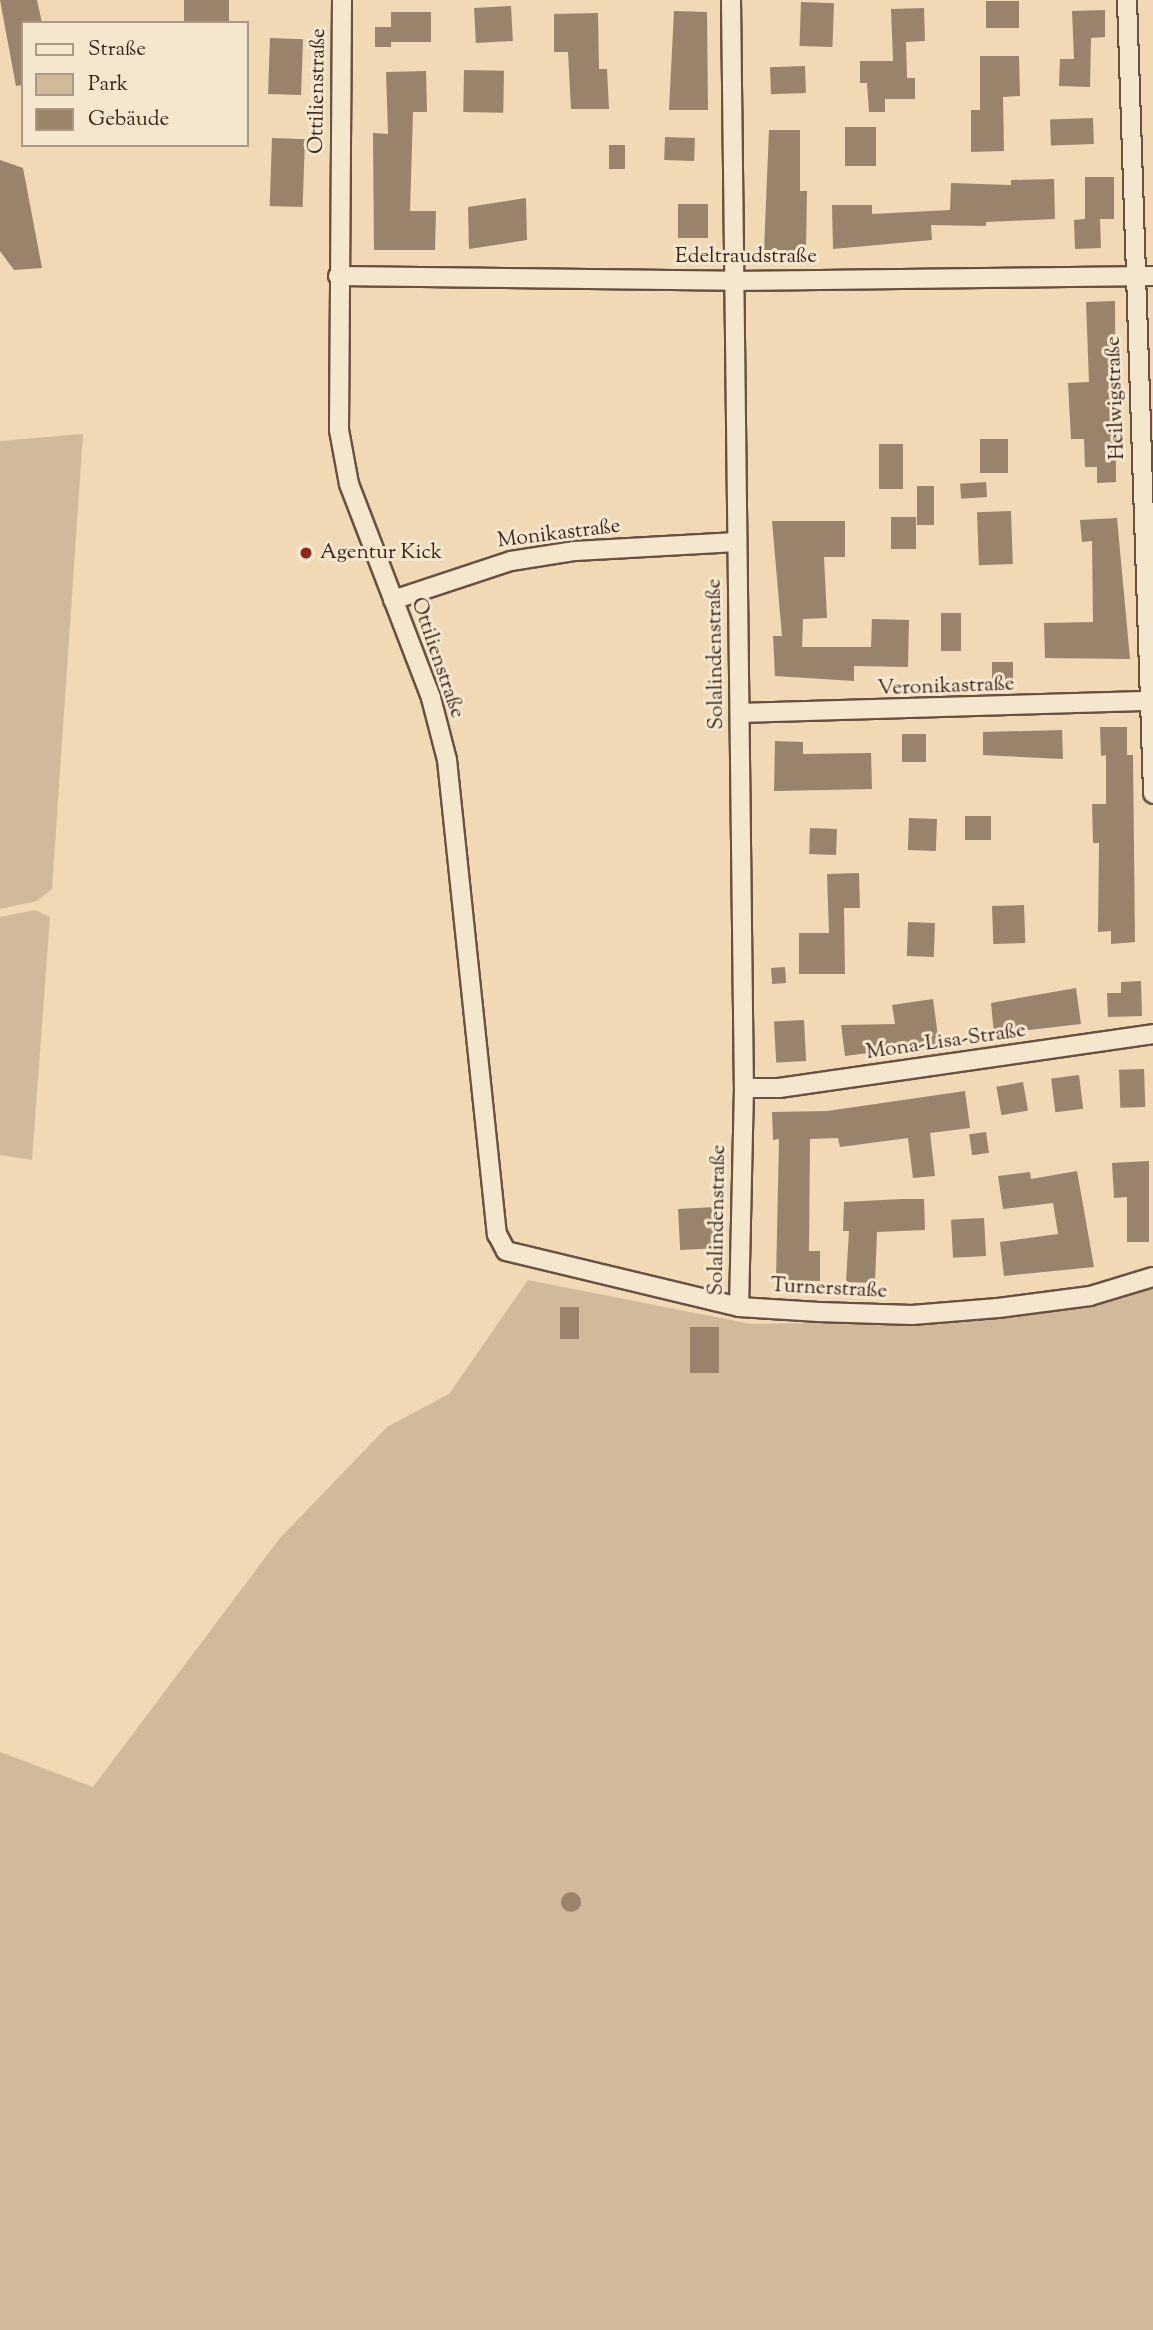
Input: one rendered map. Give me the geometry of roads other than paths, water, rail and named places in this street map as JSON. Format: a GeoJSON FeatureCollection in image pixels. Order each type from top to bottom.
{"type":"FeatureCollection","features":[{"type":"Feature","properties":{"kind":"street","name":"Ottilienstraße"},"geometry":{"type":"LineString","coordinates":[[342,0],[339,429],[349,484],[431,698],[447,760],[497,1234],[506,1251]]}},
{"type":"Feature","properties":{"kind":"street","name":"Solalindenstraße"},"geometry":{"type":"LineString","coordinates":[[731,0],[744,1088],[739,1307]]}},
{"type":"Feature","properties":{"kind":"street","name":"Heilwigstraße"},"geometry":{"type":"LineString","coordinates":[[1128,0],[1153,794]]}},
{"type":"Feature","properties":{"kind":"street","name":"Edeltraudstraße"},"geometry":{"type":"LineString","coordinates":[[338,276],[734,281],[1153,276]]}},
{"type":"Feature","properties":{"kind":"street","name":"Monikastraße"},"geometry":{"type":"LineString","coordinates":[[393,600],[511,561],[575,551],[737,542]]}},
{"type":"Feature","properties":{"kind":"street","name":"Veronikastraße"},"geometry":{"type":"LineString","coordinates":[[740,713],[1152,701]]}},
{"type":"Feature","properties":{"kind":"street","name":"Mona-Lisa-Straße"},"geometry":{"type":"LineString","coordinates":[[744,1088],[779,1088],[1153,1034]]}},
{"type":"Feature","properties":{"kind":"street","name":"Turnerstraße"},"geometry":{"type":"LineString","coordinates":[[506,1251],[739,1307],[912,1315],[1090,1296],[1153,1277]]}},
{"type":"Feature","properties":{"kind":"place","name":"Agentur Kick"},"geometry":{"type":"Point","coordinates":[306,553]}}]}
